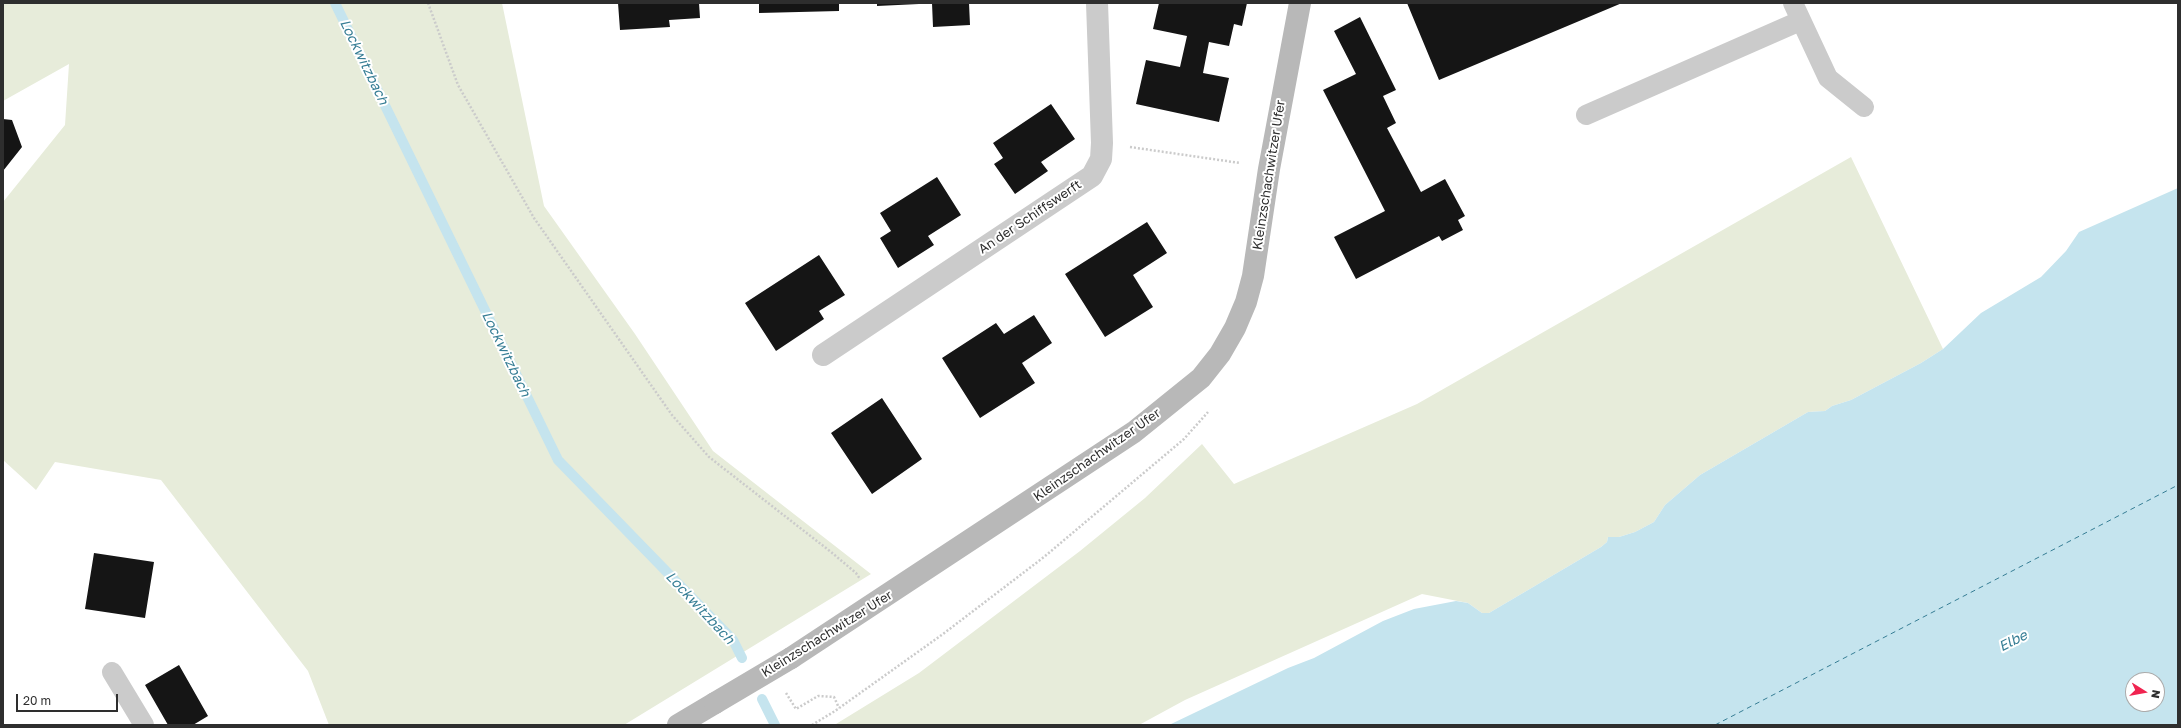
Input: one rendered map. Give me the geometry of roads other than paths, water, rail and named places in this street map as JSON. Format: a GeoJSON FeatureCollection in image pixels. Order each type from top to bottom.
{"type":"FeatureCollection","features":[{"type":"Feature","properties":{"kind":"street","name":"An der Schiffswerft"},"geometry":{"type":"LineString","coordinates":[[822,355],[1092,176],[1100,159],[1102,143],[1097,3]]}},
{"type":"Feature","properties":{"kind":"street","name":"Kleinzschachwitzer Ufer"},"geometry":{"type":"LineString","coordinates":[[678,725],[791,658],[874,605],[1134,432],[1201,378],[1220,354],[1235,328],[1246,302],[1253,276],[1269,169],[1300,3]]}},
{"type":"Feature","properties":{"kind":"lane"},"geometry":{"type":"LineString","coordinates":[[1793,3],[1800,21],[1828,78],[1864,107]]}},
{"type":"Feature","properties":{"kind":"lane"},"geometry":{"type":"LineString","coordinates":[[1586,115],[1800,21]]}},
{"type":"Feature","properties":{"kind":"lane"},"geometry":{"type":"LineString","coordinates":[[112,672],[144,725]]}},
{"type":"Feature","properties":{"kind":"water","name":"Elbe"},"geometry":{"type":"Polygon","coordinates":[[[2178,188],[2178,725],[1169,725],[1288,668],[1314,658],[1383,621],[1414,609],[1456,601],[1468,603],[1482,613],[1489,613],[1601,547],[1607,542],[1608,537],[1619,537],[1635,532],[1654,522],[1665,505],[1700,475],[1808,412],[1825,411],[1832,406],[1851,400],[1921,363],[1943,349],[1981,313],[2041,277],[2066,251],[2079,232],[2178,188]]]}},
{"type":"Feature","properties":{"kind":"waterway","name":"Lockwitzbach"},"geometry":{"type":"LineString","coordinates":[[335,3],[558,460],[733,640],[742,658]]}},
{"type":"Feature","properties":{"kind":"waterway","name":"Lockwitzbach"},"geometry":{"type":"LineString","coordinates":[[762,699],[775,725]]}}]}
